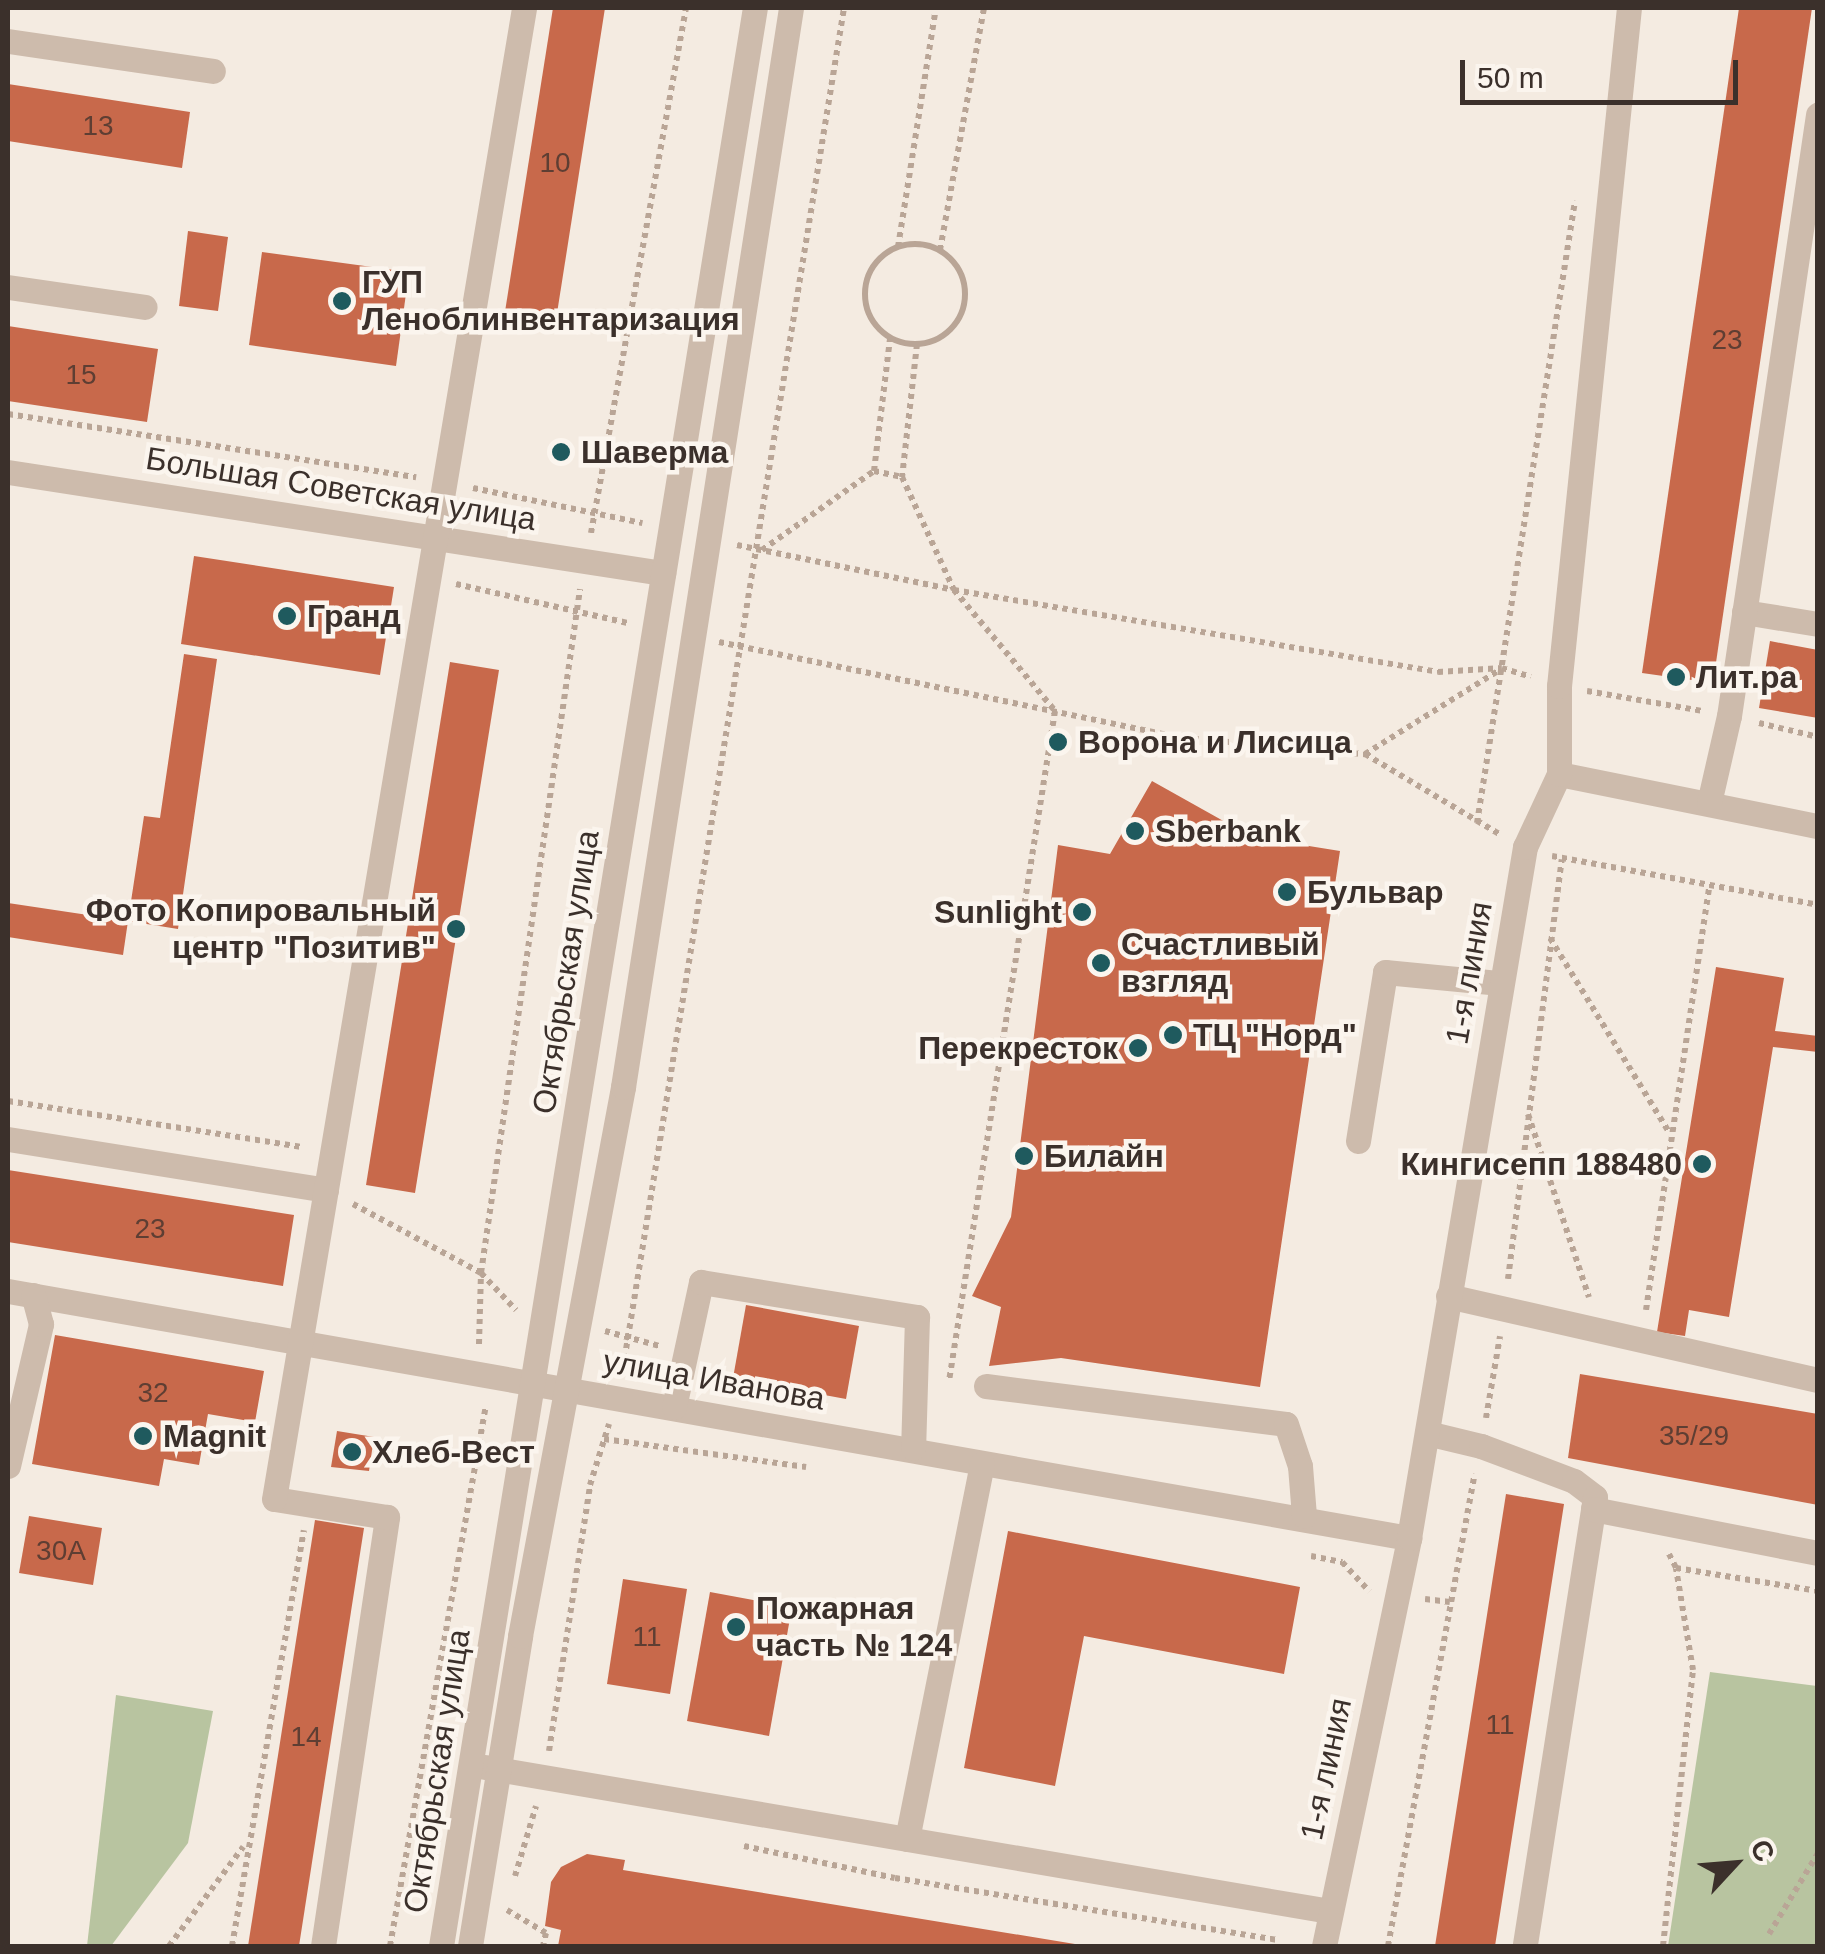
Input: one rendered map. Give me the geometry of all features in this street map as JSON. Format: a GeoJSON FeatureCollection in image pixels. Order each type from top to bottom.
{"type":"FeatureCollection","features":[{"type":"Feature","properties":{"kind":"street"},"geometry":{"type":"LineString","coordinates":[[323,1946],[388,1517],[274,1499],[524,8]]}},
{"type":"Feature","properties":{"kind":"street","name":"Октябрьская улица"},"geometry":{"type":"LineString","coordinates":[[441,1946],[755,8]]}},
{"type":"Feature","properties":{"kind":"street"},"geometry":{"type":"LineString","coordinates":[[470,1946],[694,638],[791,8]]}},
{"type":"Feature","properties":{"kind":"street","name":"1-я линия"},"geometry":{"type":"LineString","coordinates":[[1324,1946],[1409,1538],[1524,847],[1559,774],[1559,686],[1630,8]]}},
{"type":"Feature","properties":{"kind":"street"},"geometry":{"type":"LineString","coordinates":[[8,41],[213,71]]}},
{"type":"Feature","properties":{"kind":"street"},"geometry":{"type":"LineString","coordinates":[[1708,803],[1729,716],[1818,115]]}},
{"type":"Feature","properties":{"kind":"street"},"geometry":{"type":"LineString","coordinates":[[8,287],[145,307]]}},
{"type":"Feature","properties":{"kind":"street","name":"Большая Советская улица"},"geometry":{"type":"LineString","coordinates":[[8,472],[434,534],[663,573]]}},
{"type":"Feature","properties":{"kind":"street"},"geometry":{"type":"LineString","coordinates":[[1744,612],[1818,624]]}},
{"type":"Feature","properties":{"kind":"street"},"geometry":{"type":"LineString","coordinates":[[1559,774],[1818,826]]}},
{"type":"Feature","properties":{"kind":"street"},"geometry":{"type":"LineString","coordinates":[[1358,1141],[1385,972],[1500,983]]}},
{"type":"Feature","properties":{"kind":"street"},"geometry":{"type":"LineString","coordinates":[[8,1140],[326,1190]]}},
{"type":"Feature","properties":{"kind":"street"},"geometry":{"type":"LineString","coordinates":[[674,1406],[701,1282],[918,1318],[913,1448]]}},
{"type":"Feature","properties":{"kind":"street"},"geometry":{"type":"LineString","coordinates":[[8,1466],[11,1427],[41,1324],[20,1293]]}},
{"type":"Feature","properties":{"kind":"street","name":"улица Иванова"},"geometry":{"type":"LineString","coordinates":[[20,1293],[489,1372],[982,1463],[1304,1516],[1409,1538]]}},
{"type":"Feature","properties":{"kind":"street"},"geometry":{"type":"LineString","coordinates":[[1448,1296],[1818,1380]]}},
{"type":"Feature","properties":{"kind":"street"},"geometry":{"type":"LineString","coordinates":[[986,1386],[1286,1424],[1300,1466],[1304,1516]]}},
{"type":"Feature","properties":{"kind":"street"},"geometry":{"type":"LineString","coordinates":[[1427,1433],[1481,1446],[1574,1481],[1595,1496],[1526,1946]]}},
{"type":"Feature","properties":{"kind":"street"},"geometry":{"type":"LineString","coordinates":[[907,1840],[982,1463]]}},
{"type":"Feature","properties":{"kind":"street"},"geometry":{"type":"LineString","coordinates":[[1593,1510],[1818,1553]]}},
{"type":"Feature","properties":{"kind":"street"},"geometry":{"type":"LineString","coordinates":[[470,1764],[1329,1911]]}},
{"type":"Feature","properties":{"kind":"path"},"geometry":{"type":"LineString","coordinates":[[390,1946],[480,1464],[489,1372],[479,1344],[481,1273],[576,606],[686,8]]}},
{"type":"Feature","properties":{"kind":"path"},"geometry":{"type":"LineString","coordinates":[[500,1928],[544,1777],[590,1484],[617,1396],[628,1342],[760,550],[844,8]]}},
{"type":"Feature","properties":{"kind":"path"},"geometry":{"type":"LineString","coordinates":[[898,246],[940,250],[961,274],[964,306],[947,333],[917,344],[890,338],[878,328],[864,298],[873,266],[898,246],[936,8]]}},
{"type":"Feature","properties":{"kind":"path"},"geometry":{"type":"LineString","coordinates":[[940,250],[984,8]]}},
{"type":"Feature","properties":{"kind":"path"},"geometry":{"type":"LineString","coordinates":[[1477,823],[1578,182]]}},
{"type":"Feature","properties":{"kind":"path"},"geometry":{"type":"LineString","coordinates":[[760,550],[874,470],[890,338]]}},
{"type":"Feature","properties":{"kind":"path"},"geometry":{"type":"LineString","coordinates":[[917,344],[902,478],[954,590],[1055,710],[948,1387]]}},
{"type":"Feature","properties":{"kind":"path"},"geometry":{"type":"LineString","coordinates":[[8,414],[443,481],[672,529]]}},
{"type":"Feature","properties":{"kind":"path"},"geometry":{"type":"LineString","coordinates":[[874,470],[902,478]]}},
{"type":"Feature","properties":{"kind":"path"},"geometry":{"type":"LineString","coordinates":[[710,538],[954,590],[1438,672],[1502,668],[1559,686],[1729,716],[1818,738]]}},
{"type":"Feature","properties":{"kind":"path"},"geometry":{"type":"LineString","coordinates":[[427,578],[576,606],[654,632]]}},
{"type":"Feature","properties":{"kind":"path"},"geometry":{"type":"LineString","coordinates":[[694,638],[1184,738],[1365,754],[1477,823],[1524,847],[1562,859],[1818,905]]}},
{"type":"Feature","properties":{"kind":"path"},"geometry":{"type":"LineString","coordinates":[[1365,754],[1502,668]]}},
{"type":"Feature","properties":{"kind":"path"},"geometry":{"type":"LineString","coordinates":[[1388,1946],[1505,1309],[1548,936],[1562,859]]}},
{"type":"Feature","properties":{"kind":"path"},"geometry":{"type":"LineString","coordinates":[[1641,1341],[1709,886]]}},
{"type":"Feature","properties":{"kind":"path"},"geometry":{"type":"LineString","coordinates":[[1548,936],[1670,1133]]}},
{"type":"Feature","properties":{"kind":"path"},"geometry":{"type":"LineString","coordinates":[[8,1101],[332,1152]]}},
{"type":"Feature","properties":{"kind":"path"},"geometry":{"type":"LineString","coordinates":[[1527,1112],[1600,1332]]}},
{"type":"Feature","properties":{"kind":"path"},"geometry":{"type":"LineString","coordinates":[[326,1190],[481,1273],[508,1308],[543,1315]]}},
{"type":"Feature","properties":{"kind":"path"},"geometry":{"type":"LineString","coordinates":[[579,1321],[628,1342],[687,1349]]}},
{"type":"Feature","properties":{"kind":"path"},"geometry":{"type":"LineString","coordinates":[[604,1439],[820,1468]]}},
{"type":"Feature","properties":{"kind":"path"},"geometry":{"type":"LineString","coordinates":[[232,1946],[245,1845],[308,1504]]}},
{"type":"Feature","properties":{"kind":"path"},"geometry":{"type":"LineString","coordinates":[[1305,1555],[1342,1562],[1359,1587],[1396,1597],[1450,1602]]}},
{"type":"Feature","properties":{"kind":"path"},"geometry":{"type":"LineString","coordinates":[[1663,1946],[1692,1670],[1676,1568]]}},
{"type":"Feature","properties":{"kind":"path"},"geometry":{"type":"LineString","coordinates":[[537,1802],[556,1806]]}},
{"type":"Feature","properties":{"kind":"path"},"geometry":{"type":"LineString","coordinates":[[725,1842],[894,1878],[1280,1940]]}},
{"type":"Feature","properties":{"kind":"path"},"geometry":{"type":"LineString","coordinates":[[169,1946],[245,1845]]}},
{"type":"Feature","properties":{"kind":"path"},"geometry":{"type":"LineString","coordinates":[[1768,1934],[1818,1852]]}},
{"type":"Feature","properties":{"kind":"path"},"geometry":{"type":"LineString","coordinates":[[506,1910],[546,1933],[543,1946]]}},
{"type":"Feature","properties":{"kind":"green space"},"geometry":{"type":"Polygon","coordinates":[[[1710,1672],[1817,1686],[1817,1946],[1668,1946],[1710,1672]]]}},
{"type":"Feature","properties":{"kind":"green space"},"geometry":{"type":"Polygon","coordinates":[[[116,1695],[213,1711],[188,1843],[111,1946],[87,1946],[116,1695]]]}},
{"type":"Feature","properties":{"kind":"building"},"geometry":{"type":"Polygon","coordinates":[[[553,8],[605,8],[555,326],[504,318],[553,8]]]}},
{"type":"Feature","properties":{"kind":"building"},"geometry":{"type":"Polygon","coordinates":[[[1739,8],[1812,8],[1713,683],[1642,673],[1739,8]]]}},
{"type":"Feature","properties":{"kind":"building"},"geometry":{"type":"Polygon","coordinates":[[[8,84],[190,112],[182,168],[8,141],[8,84]]]}},
{"type":"Feature","properties":{"kind":"building"},"geometry":{"type":"Polygon","coordinates":[[[188,231],[228,237],[218,311],[179,306],[188,231]]]}},
{"type":"Feature","properties":{"kind":"building"},"geometry":{"type":"Polygon","coordinates":[[[262,252],[409,272],[396,366],[249,345],[262,252]]]}},
{"type":"Feature","properties":{"kind":"building"},"geometry":{"type":"Polygon","coordinates":[[[8,326],[158,349],[147,422],[8,401],[8,326]]]}},
{"type":"Feature","properties":{"kind":"building","name":"Гранд"},"geometry":{"type":"Polygon","coordinates":[[[194,556],[394,587],[380,675],[181,644],[194,556]]]}},
{"type":"Feature","properties":{"kind":"building"},"geometry":{"type":"Polygon","coordinates":[[[1770,641],[1818,650],[1818,718],[1759,708],[1770,641]]]}},
{"type":"Feature","properties":{"kind":"building"},"geometry":{"type":"Polygon","coordinates":[[[184,654],[217,659],[178,929],[128,921],[144,816],[160,818],[184,654]]]}},
{"type":"Feature","properties":{"kind":"building"},"geometry":{"type":"Polygon","coordinates":[[[450,662],[499,670],[415,1193],[366,1185],[450,662]]]}},
{"type":"Feature","properties":{"kind":"building","name":"ТЦ \"Норд\""},"geometry":{"type":"Polygon","coordinates":[[[1152,781],[1252,837],[1340,851],[1260,1387],[1061,1358],[989,1366],[1001,1307],[972,1296],[1011,1217],[1058,845],[1110,854],[1152,781]]]}},
{"type":"Feature","properties":{"kind":"building"},"geometry":{"type":"Polygon","coordinates":[[[8,903],[128,921],[123,955],[8,937],[8,903]]]}},
{"type":"Feature","properties":{"kind":"building"},"geometry":{"type":"Polygon","coordinates":[[[1716,967],[1784,978],[1775,1031],[1818,1036],[1818,1052],[1773,1047],[1729,1317],[1689,1310],[1685,1336],[1657,1332],[1716,967]]]}},
{"type":"Feature","properties":{"kind":"building"},"geometry":{"type":"Polygon","coordinates":[[[8,1170],[294,1215],[283,1286],[8,1242],[8,1170]]]}},
{"type":"Feature","properties":{"kind":"building"},"geometry":{"type":"Polygon","coordinates":[[[746,1305],[859,1326],[846,1399],[733,1378],[746,1305]]]}},
{"type":"Feature","properties":{"kind":"building"},"geometry":{"type":"Polygon","coordinates":[[[55,1335],[264,1371],[255,1422],[208,1414],[199,1465],[164,1459],[159,1486],[32,1464],[55,1335]]]}},
{"type":"Feature","properties":{"kind":"building"},"geometry":{"type":"Polygon","coordinates":[[[1580,1374],[1818,1414],[1818,1505],[1568,1458],[1580,1374]]]}},
{"type":"Feature","properties":{"kind":"building","name":"Хлеб-Вест"},"geometry":{"type":"Polygon","coordinates":[[[337,1431],[374,1437],[369,1471],[331,1467],[337,1431]]]}},
{"type":"Feature","properties":{"kind":"building"},"geometry":{"type":"Polygon","coordinates":[[[1506,1494],[1564,1504],[1495,1946],[1435,1946],[1506,1494]]]}},
{"type":"Feature","properties":{"kind":"building"},"geometry":{"type":"Polygon","coordinates":[[[29,1516],[102,1528],[93,1585],[19,1573],[29,1516]]]}},
{"type":"Feature","properties":{"kind":"building"},"geometry":{"type":"Polygon","coordinates":[[[315,1520],[364,1528],[299,1946],[248,1946],[315,1520]]]}},
{"type":"Feature","properties":{"kind":"building"},"geometry":{"type":"Polygon","coordinates":[[[1008,1531],[1300,1587],[1284,1674],[1084,1636],[1055,1786],[964,1768],[1008,1531]]]}},
{"type":"Feature","properties":{"kind":"building"},"geometry":{"type":"Polygon","coordinates":[[[623,1579],[687,1589],[670,1694],[607,1684],[623,1579]]]}},
{"type":"Feature","properties":{"kind":"building"},"geometry":{"type":"Polygon","coordinates":[[[710,1592],[792,1607],[769,1736],[687,1721],[710,1592]]]}},
{"type":"Feature","properties":{"kind":"building"},"geometry":{"type":"Polygon","coordinates":[[[587,1854],[625,1860],[623,1870],[1087,1946],[558,1946],[561,1930],[545,1926],[551,1882],[561,1867],[587,1854]]]}},
{"type":"Feature","properties":{"kind":"place","name":"ГУП Леноблинвентаризация"},"geometry":{"type":"Point","coordinates":[342,301]}},
{"type":"Feature","properties":{"kind":"place","name":"Шаверма"},"geometry":{"type":"Point","coordinates":[561,452]}},
{"type":"Feature","properties":{"kind":"place","name":"Гранд"},"geometry":{"type":"Point","coordinates":[287,616]}},
{"type":"Feature","properties":{"kind":"place","name":"Лит.ра"},"geometry":{"type":"Point","coordinates":[1676,677]}},
{"type":"Feature","properties":{"kind":"place","name":"Ворона и Лисица"},"geometry":{"type":"Point","coordinates":[1058,742]}},
{"type":"Feature","properties":{"kind":"place","name":"Sberbank"},"geometry":{"type":"Point","coordinates":[1135,831]}},
{"type":"Feature","properties":{"kind":"place","name":"Бульвар"},"geometry":{"type":"Point","coordinates":[1287,892]}},
{"type":"Feature","properties":{"kind":"place","name":"Sunlight"},"geometry":{"type":"Point","coordinates":[1082,912]}},
{"type":"Feature","properties":{"kind":"place","name":"Фото Копировальный центр \"Позитив\""},"geometry":{"type":"Point","coordinates":[456,929]}},
{"type":"Feature","properties":{"kind":"place","name":"Счастливый взгляд"},"geometry":{"type":"Point","coordinates":[1101,963]}},
{"type":"Feature","properties":{"kind":"place","name":"ТЦ \"Норд\""},"geometry":{"type":"Point","coordinates":[1173,1035]}},
{"type":"Feature","properties":{"kind":"place","name":"Перекресток"},"geometry":{"type":"Point","coordinates":[1138,1048]}},
{"type":"Feature","properties":{"kind":"place","name":"Билайн"},"geometry":{"type":"Point","coordinates":[1024,1156]}},
{"type":"Feature","properties":{"kind":"place","name":"Кингисепп 188480"},"geometry":{"type":"Point","coordinates":[1702,1164]}},
{"type":"Feature","properties":{"kind":"place","name":"Magnit"},"geometry":{"type":"Point","coordinates":[143,1436]}},
{"type":"Feature","properties":{"kind":"place","name":"Хлеб-Вест"},"geometry":{"type":"Point","coordinates":[352,1452]}},
{"type":"Feature","properties":{"kind":"place","name":"Пожарная часть № 124"},"geometry":{"type":"Point","coordinates":[736,1627]}}]}
